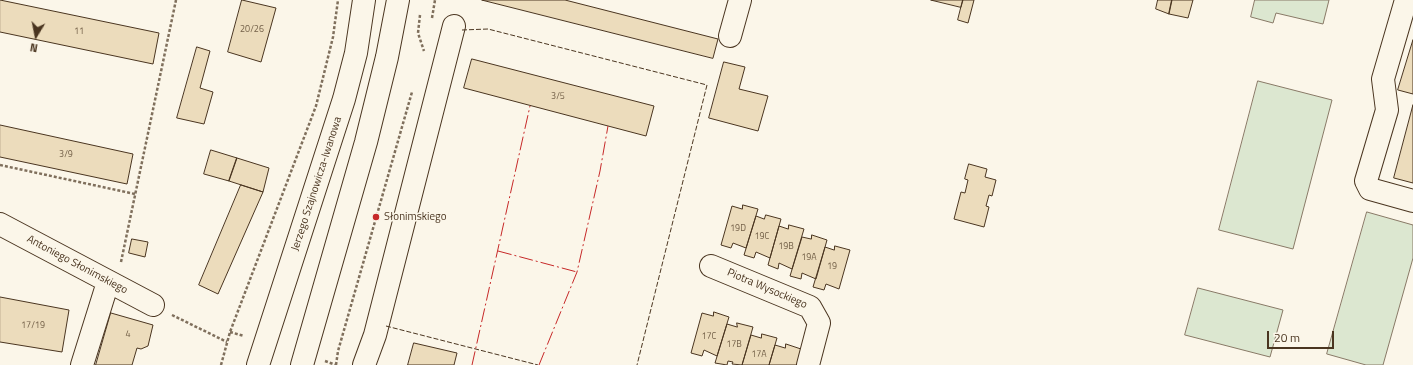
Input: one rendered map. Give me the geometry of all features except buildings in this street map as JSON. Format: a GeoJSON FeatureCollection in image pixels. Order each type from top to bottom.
{"type":"FeatureCollection","features":[{"type":"Feature","properties":{"kind":"main road","name":"Jerzego Szajnowicza-Iwanowa"},"geometry":{"type":"LineString","coordinates":[[258,365],[344,99],[356,53],[364,0]]}},
{"type":"Feature","properties":{"kind":"main road"},"geometry":{"type":"LineString","coordinates":[[302,365],[366,142],[387,57],[398,0]]}},
{"type":"Feature","properties":{"kind":"main road"},"geometry":{"type":"LineString","coordinates":[[730,36],[740,0]]}},
{"type":"Feature","properties":{"kind":"main road"},"geometry":{"type":"LineString","coordinates":[[1406,0],[1382,79],[1387,110],[1366,182],[1370,188],[1413,202]]}},
{"type":"Feature","properties":{"kind":"main road"},"geometry":{"type":"LineString","coordinates":[[364,365],[375,335],[454,26]]}},
{"type":"Feature","properties":{"kind":"main road","name":"Antoniego Słonimskiego"},"geometry":{"type":"LineString","coordinates":[[0,224],[153,305]]}},
{"type":"Feature","properties":{"kind":"main road","name":"Piotra Wysockiego"},"geometry":{"type":"LineString","coordinates":[[711,266],[810,308],[819,323],[808,365]]}},
{"type":"Feature","properties":{"kind":"main road"},"geometry":{"type":"LineString","coordinates":[[82,365],[112,284]]}},
{"type":"Feature","properties":{"kind":"path"},"geometry":{"type":"LineString","coordinates":[[112,284],[136,194],[176,0]]}},
{"type":"Feature","properties":{"kind":"path"},"geometry":{"type":"LineString","coordinates":[[221,365],[227,342],[316,106],[333,37],[338,0]]}},
{"type":"Feature","properties":{"kind":"path"},"geometry":{"type":"LineString","coordinates":[[431,23],[435,0]]}},
{"type":"Feature","properties":{"kind":"path"},"geometry":{"type":"LineString","coordinates":[[422,59],[425,44]]}},
{"type":"Feature","properties":{"kind":"path"},"geometry":{"type":"LineString","coordinates":[[336,365],[338,351],[413,90]]}},
{"type":"Feature","properties":{"kind":"path"},"geometry":{"type":"LineString","coordinates":[[0,164],[136,194]]}},
{"type":"Feature","properties":{"kind":"path"},"geometry":{"type":"LineString","coordinates":[[153,305],[227,342]]}},
{"type":"Feature","properties":{"kind":"green space"},"geometry":{"type":"Polygon","coordinates":[[[1255,0],[1329,0],[1323,24],[1276,13],[1273,23],[1251,17],[1255,0]]]}},
{"type":"Feature","properties":{"kind":"green space"},"geometry":{"type":"Polygon","coordinates":[[[1258,81],[1332,100],[1293,249],[1219,230],[1258,81]]]}},
{"type":"Feature","properties":{"kind":"green space"},"geometry":{"type":"Polygon","coordinates":[[[1367,212],[1413,225],[1413,258],[1383,365],[1366,365],[1327,354],[1367,212]]]}},
{"type":"Feature","properties":{"kind":"green space"},"geometry":{"type":"Polygon","coordinates":[[[1198,288],[1283,310],[1270,357],[1185,335],[1198,288]]]}},
{"type":"Feature","properties":{"kind":"fence"},"geometry":{"type":"LineString","coordinates":[[462,30],[488,29],[707,85],[637,365]]}},
{"type":"Feature","properties":{"kind":"fence"},"geometry":{"type":"LineString","coordinates":[[386,326],[538,365]]}},
{"type":"Feature","properties":{"kind":"power"},"geometry":{"type":"LineString","coordinates":[[472,365],[530,106]]}},
{"type":"Feature","properties":{"kind":"power"},"geometry":{"type":"LineString","coordinates":[[539,365],[577,272],[600,171],[608,126]]}},
{"type":"Feature","properties":{"kind":"power"},"geometry":{"type":"LineString","coordinates":[[498,251],[577,272]]}},
{"type":"Feature","properties":{"kind":"place","name":"Słonimskiego"},"geometry":{"type":"Point","coordinates":[376,217]}}]}
